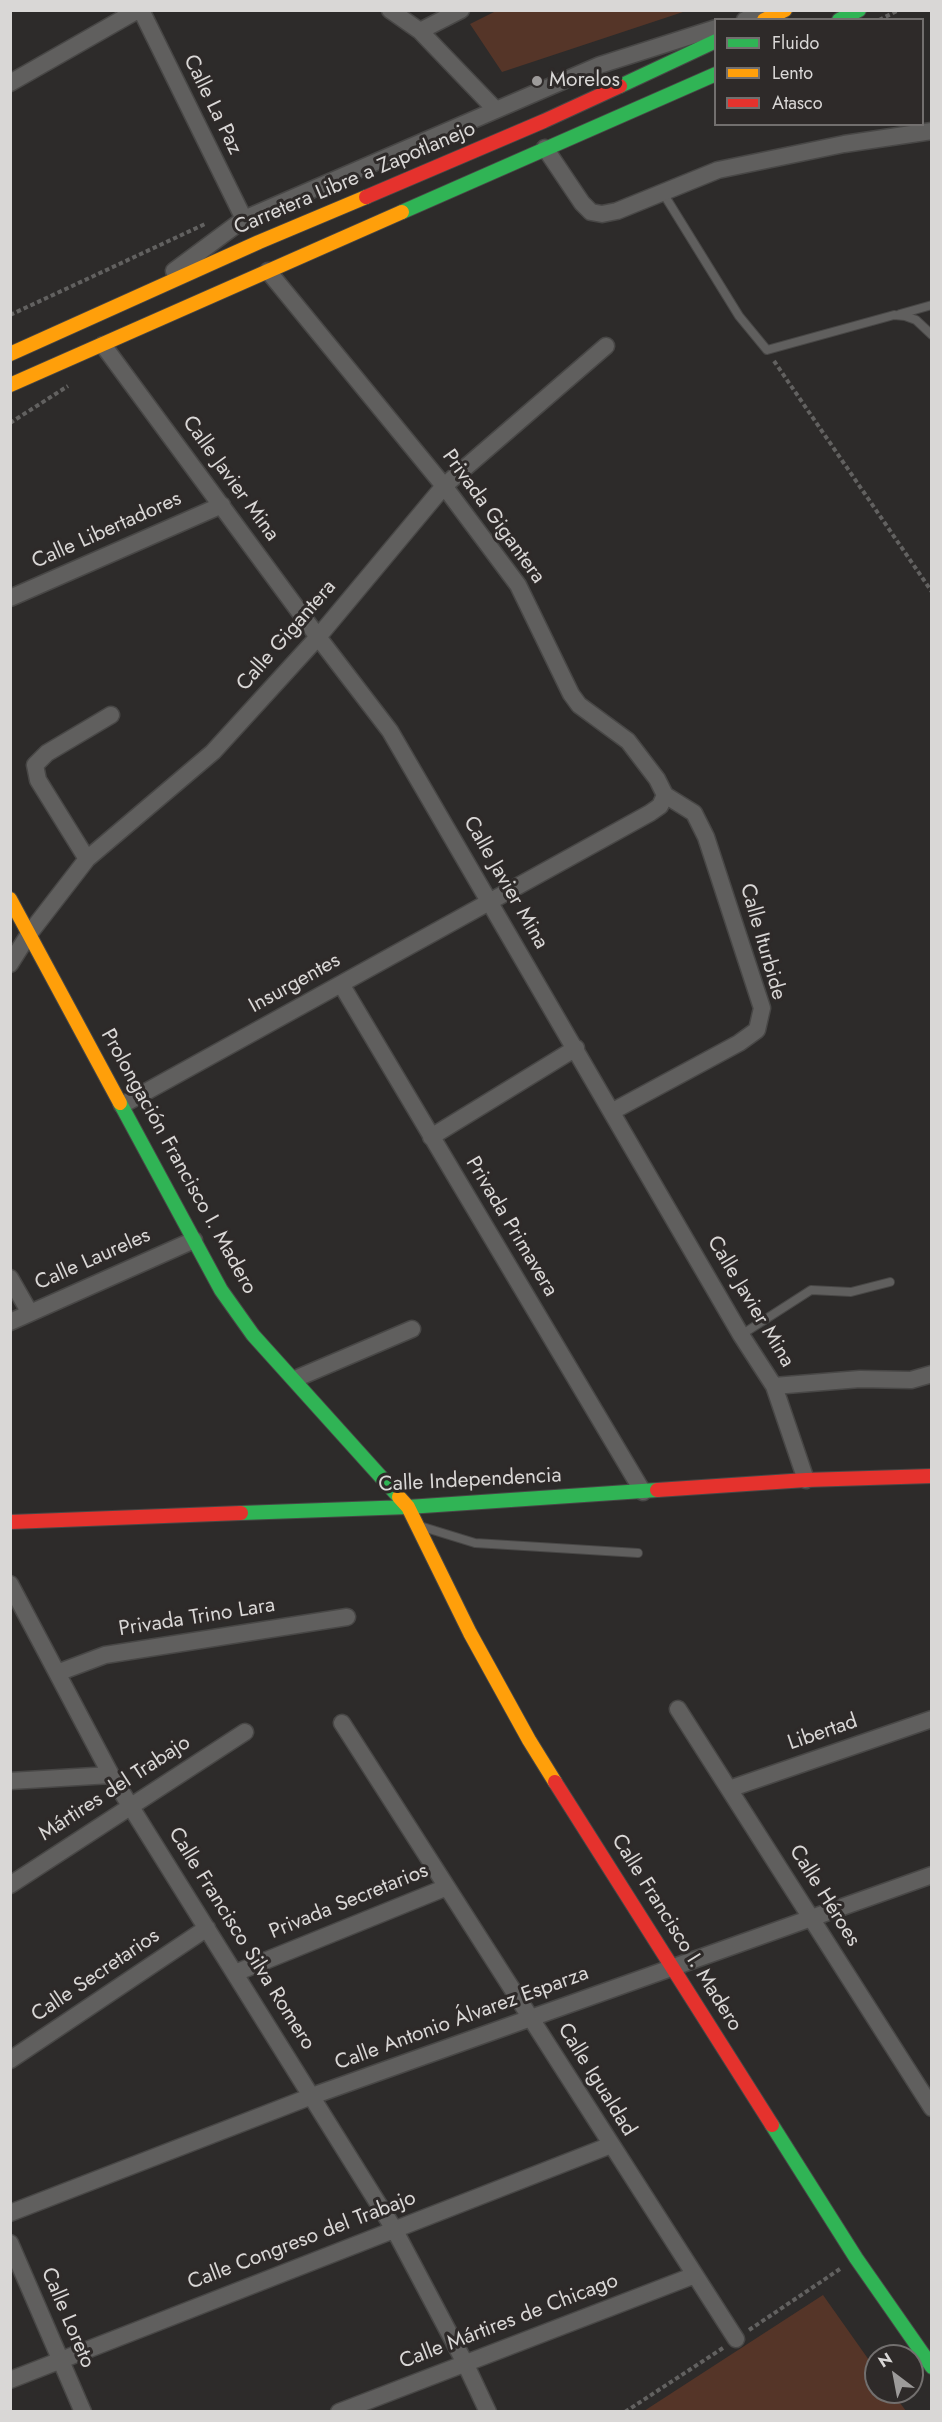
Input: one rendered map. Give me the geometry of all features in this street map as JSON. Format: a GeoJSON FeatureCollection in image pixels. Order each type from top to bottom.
{"type":"FeatureCollection","features":[{"type":"Feature","properties":{"kind":"street"},"geometry":{"type":"LineString","coordinates":[[10,83],[140,10]]}},
{"type":"Feature","properties":{"kind":"street","name":"Calle La Paz"},"geometry":{"type":"LineString","coordinates":[[140,10],[244,219]]}},
{"type":"Feature","properties":{"kind":"street"},"geometry":{"type":"LineString","coordinates":[[390,10],[420,31],[495,109]]}},
{"type":"Feature","properties":{"kind":"street"},"geometry":{"type":"LineString","coordinates":[[420,31],[461,10]]}},
{"type":"Feature","properties":{"kind":"street"},"geometry":{"type":"LineString","coordinates":[[751,18],[777,10]]}},
{"type":"Feature","properties":{"kind":"street"},"geometry":{"type":"LineString","coordinates":[[768,18],[785,10]]}},
{"type":"Feature","properties":{"kind":"street"},"geometry":{"type":"LineString","coordinates":[[843,18],[859,10]]}},
{"type":"Feature","properties":{"kind":"street"},"geometry":{"type":"LineString","coordinates":[[139,297],[244,219],[600,64],[714,29]]}},
{"type":"Feature","properties":{"kind":"street","name":"Carretera Libre a Zapotlanejo"},"geometry":{"type":"LineString","coordinates":[[10,354],[259,242],[544,121],[714,42]]}},
{"type":"Feature","properties":{"kind":"street"},"geometry":{"type":"LineString","coordinates":[[10,386],[714,75]]}},
{"type":"Feature","properties":{"kind":"street"},"geometry":{"type":"LineString","coordinates":[[545,148],[582,203],[591,212],[602,214],[617,211],[718,170],[844,144],[932,131]]}},
{"type":"Feature","properties":{"kind":"street","name":"Privada Gigantera"},"geometry":{"type":"LineString","coordinates":[[268,271],[444,486],[518,585],[571,694],[590,714],[628,741],[662,786],[665,795]]}},
{"type":"Feature","properties":{"kind":"street"},"geometry":{"type":"LineString","coordinates":[[10,339],[120,305]]}},
{"type":"Feature","properties":{"kind":"street","name":"Calle Javier Mina"},"geometry":{"type":"LineString","coordinates":[[103,345],[390,731],[613,1111],[741,1335],[774,1386],[806,1480]]}},
{"type":"Feature","properties":{"kind":"street","name":"Calle Gigantera"},"geometry":{"type":"LineString","coordinates":[[10,964],[29,934],[87,859],[213,752],[318,637],[444,486],[606,346]]}},
{"type":"Feature","properties":{"kind":"street"},"geometry":{"type":"LineString","coordinates":[[10,400],[80,355]]}},
{"type":"Feature","properties":{"kind":"street","name":"Calle Libertadores"},"geometry":{"type":"LineString","coordinates":[[10,598],[222,505]]}},
{"type":"Feature","properties":{"kind":"street"},"geometry":{"type":"LineString","coordinates":[[87,859],[38,780],[35,765],[47,753],[111,715]]}},
{"type":"Feature","properties":{"kind":"street","name":"Insurgentes"},"geometry":{"type":"LineString","coordinates":[[122,1105],[650,813],[660,806],[665,795]]}},
{"type":"Feature","properties":{"kind":"street","name":"Calle Iturbide"},"geometry":{"type":"LineString","coordinates":[[613,1111],[739,1043],[757,1030],[762,1008],[706,837],[694,813],[665,795]]}},
{"type":"Feature","properties":{"kind":"street","name":"Prolongación Francisco I. Madero"},"geometry":{"type":"LineString","coordinates":[[10,899],[221,1290],[253,1335],[408,1507]]}},
{"type":"Feature","properties":{"kind":"street","name":"Privada Primavera"},"geometry":{"type":"LineString","coordinates":[[341,984],[643,1492]]}},
{"type":"Feature","properties":{"kind":"street"},"geometry":{"type":"LineString","coordinates":[[431,1137],[576,1048]]}},
{"type":"Feature","properties":{"kind":"street","name":"Calle Laureles"},"geometry":{"type":"LineString","coordinates":[[10,1322],[194,1240]]}},
{"type":"Feature","properties":{"kind":"street"},"geometry":{"type":"LineString","coordinates":[[10,1278],[30,1313]]}},
{"type":"Feature","properties":{"kind":"street"},"geometry":{"type":"LineString","coordinates":[[295,1379],[412,1329]]}},
{"type":"Feature","properties":{"kind":"street"},"geometry":{"type":"LineString","coordinates":[[774,1386],[860,1379],[911,1380],[932,1374]]}},
{"type":"Feature","properties":{"kind":"street","name":"Calle Independencia"},"geometry":{"type":"LineString","coordinates":[[10,1522],[408,1507],[806,1480],[932,1476]]}},
{"type":"Feature","properties":{"kind":"street","name":"Calle Francisco I. Madero"},"geometry":{"type":"LineString","coordinates":[[408,1507],[470,1633],[529,1740],[856,2258],[932,2367]]}},
{"type":"Feature","properties":{"kind":"street","name":"Calle Francisco Silva Romero"},"geometry":{"type":"LineString","coordinates":[[10,1584],[111,1775],[394,2229],[465,2363],[488,2412]]}},
{"type":"Feature","properties":{"kind":"street","name":"Privada Trino Lara"},"geometry":{"type":"LineString","coordinates":[[57,1673],[105,1655],[346,1617]]}},
{"type":"Feature","properties":{"kind":"street","name":"Calle Héroes"},"geometry":{"type":"LineString","coordinates":[[678,1709],[932,2108]]}},
{"type":"Feature","properties":{"kind":"street","name":"Libertad"},"geometry":{"type":"LineString","coordinates":[[729,1789],[932,1719]]}},
{"type":"Feature","properties":{"kind":"street","name":"Calle Igualdad"},"geometry":{"type":"LineString","coordinates":[[342,1723],[736,2339]]}},
{"type":"Feature","properties":{"kind":"street","name":"Mártires del Trabajo"},"geometry":{"type":"LineString","coordinates":[[10,1885],[244,1732]]}},
{"type":"Feature","properties":{"kind":"street"},"geometry":{"type":"LineString","coordinates":[[10,1781],[111,1775]]}},
{"type":"Feature","properties":{"kind":"street","name":"Calle Antonio Álvarez Esparza"},"geometry":{"type":"LineString","coordinates":[[10,2213],[312,2096],[932,1875]]}},
{"type":"Feature","properties":{"kind":"street","name":"Privada Secretarios"},"geometry":{"type":"LineString","coordinates":[[235,1973],[447,1887]]}},
{"type":"Feature","properties":{"kind":"street","name":"Calle Secretarios"},"geometry":{"type":"LineString","coordinates":[[10,2060],[207,1929]]}},
{"type":"Feature","properties":{"kind":"street","name":"Calle Congreso del Trabajo"},"geometry":{"type":"LineString","coordinates":[[10,2380],[611,2145]]}},
{"type":"Feature","properties":{"kind":"street","name":"Calle Loreto"},"geometry":{"type":"LineString","coordinates":[[10,2243],[83,2412]]}},
{"type":"Feature","properties":{"kind":"street","name":"Calle Mártires de Chicago"},"geometry":{"type":"LineString","coordinates":[[339,2412],[694,2275]]}},
{"type":"Feature","properties":{"kind":"lane"},"geometry":{"type":"LineString","coordinates":[[663,193],[739,316],[767,350],[932,305]]}},
{"type":"Feature","properties":{"kind":"lane"},"geometry":{"type":"LineString","coordinates":[[894,315],[916,320],[932,335]]}},
{"type":"Feature","properties":{"kind":"lane"},"geometry":{"type":"LineString","coordinates":[[741,1335],[811,1290],[851,1292],[890,1282]]}},
{"type":"Feature","properties":{"kind":"lane"},"geometry":{"type":"LineString","coordinates":[[417,1526],[475,1543],[638,1553]]}},
{"type":"Feature","properties":{"kind":"path"},"geometry":{"type":"LineString","coordinates":[[883,18],[899,10]]}},
{"type":"Feature","properties":{"kind":"path"},"geometry":{"type":"LineString","coordinates":[[767,350],[932,592]]}},
{"type":"Feature","properties":{"kind":"path"},"geometry":{"type":"LineString","coordinates":[[10,423],[75,381]]}},
{"type":"Feature","properties":{"kind":"path"},"geometry":{"type":"LineString","coordinates":[[625,2412],[856,2258]]}},
{"type":"Feature","properties":{"kind":"shaded area"},"geometry":{"type":"Polygon","coordinates":[[[498,10],[686,11],[502,72],[470,24],[498,10]]]}},
{"type":"Feature","properties":{"kind":"shaded area"},"geometry":{"type":"Polygon","coordinates":[[[823,2295],[864,2353],[864,2404],[901,2404],[906,2411],[644,2411],[823,2295]]]}},
{"type":"Feature","properties":{"kind":"traffic: fast"},"geometry":{"type":"LineString","coordinates":[[843,18],[859,10]]}},
{"type":"Feature","properties":{"kind":"traffic: fast"},"geometry":{"type":"LineString","coordinates":[[620,86],[714,42]]}},
{"type":"Feature","properties":{"kind":"traffic: fast"},"geometry":{"type":"LineString","coordinates":[[402,212],[714,75]]}},
{"type":"Feature","properties":{"kind":"traffic: fast"},"geometry":{"type":"LineString","coordinates":[[120,1103],[221,1290],[253,1335],[399,1497]]}},
{"type":"Feature","properties":{"kind":"traffic: fast"},"geometry":{"type":"LineString","coordinates":[[241,1513],[408,1507],[657,1490]]}},
{"type":"Feature","properties":{"kind":"traffic: fast"},"geometry":{"type":"LineString","coordinates":[[772,2125],[856,2258],[932,2367]]}},
{"type":"Feature","properties":{"kind":"traffic: slow"},"geometry":{"type":"LineString","coordinates":[[768,18],[785,10]]}},
{"type":"Feature","properties":{"kind":"traffic: slow"},"geometry":{"type":"LineString","coordinates":[[10,354],[259,242],[366,197]]}},
{"type":"Feature","properties":{"kind":"traffic: slow"},"geometry":{"type":"LineString","coordinates":[[10,385],[402,212]]}},
{"type":"Feature","properties":{"kind":"traffic: slow"},"geometry":{"type":"LineString","coordinates":[[10,899],[120,1103]]}},
{"type":"Feature","properties":{"kind":"traffic: slow"},"geometry":{"type":"LineString","coordinates":[[399,1497],[408,1507],[470,1633],[555,1782]]}},
{"type":"Feature","properties":{"kind":"traffic: jam"},"geometry":{"type":"LineString","coordinates":[[366,197],[620,86]]}},
{"type":"Feature","properties":{"kind":"traffic: jam"},"geometry":{"type":"LineString","coordinates":[[657,1490],[806,1480],[932,1476]]}},
{"type":"Feature","properties":{"kind":"traffic: jam"},"geometry":{"type":"LineString","coordinates":[[10,1522],[241,1513]]}},
{"type":"Feature","properties":{"kind":"traffic: jam"},"geometry":{"type":"LineString","coordinates":[[555,1782],[772,2125]]}},
{"type":"Feature","properties":{"kind":"place","name":"Morelos"},"geometry":{"type":"Point","coordinates":[537,81]}}]}
